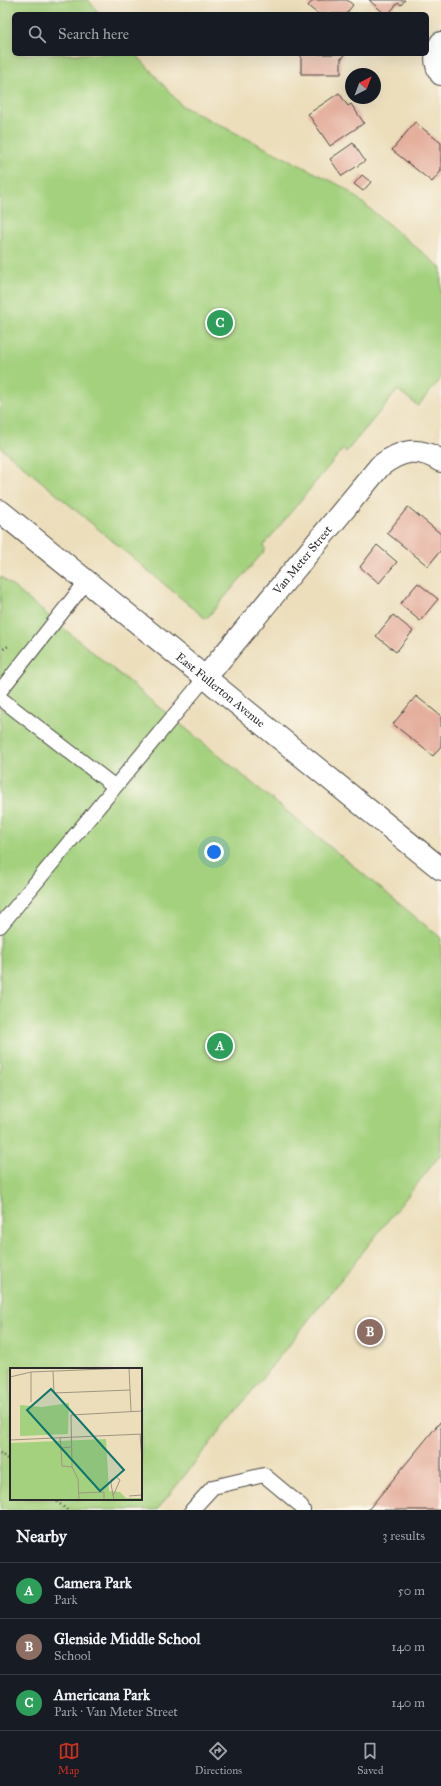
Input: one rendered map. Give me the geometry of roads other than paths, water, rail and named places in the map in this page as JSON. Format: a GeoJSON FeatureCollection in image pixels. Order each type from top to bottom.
{"type":"FeatureCollection","features":[{"type":"Feature","properties":{"kind":"street","name":"Van Meter Street"},"geometry":{"type":"LineString","coordinates":[[205,678],[380,466],[393,456],[408,451],[424,452],[441,461]]}},
{"type":"Feature","properties":{"kind":"street","name":"East Fullerton Avenue"},"geometry":{"type":"LineString","coordinates":[[0,511],[441,869]]}},
{"type":"Feature","properties":{"kind":"lane"},"geometry":{"type":"LineString","coordinates":[[0,691],[86,582]]}},
{"type":"Feature","properties":{"kind":"lane"},"geometry":{"type":"LineString","coordinates":[[0,926],[114,786],[205,678]]}},
{"type":"Feature","properties":{"kind":"lane"},"geometry":{"type":"LineString","coordinates":[[0,698],[114,786]]}},
{"type":"Feature","properties":{"kind":"lane"},"geometry":{"type":"LineString","coordinates":[[192,1510],[213,1487],[264,1475],[300,1505],[303,1510]]}},
{"type":"Feature","properties":{"kind":"place","name":"Americana Park"},"geometry":{"type":"Point","coordinates":[220,323]}},
{"type":"Feature","properties":{"kind":"place","name":"Camera Park"},"geometry":{"type":"Point","coordinates":[220,1046]}},
{"type":"Feature","properties":{"kind":"place","name":"Glenside Middle School"},"geometry":{"type":"Point","coordinates":[370,1332]}}]}
